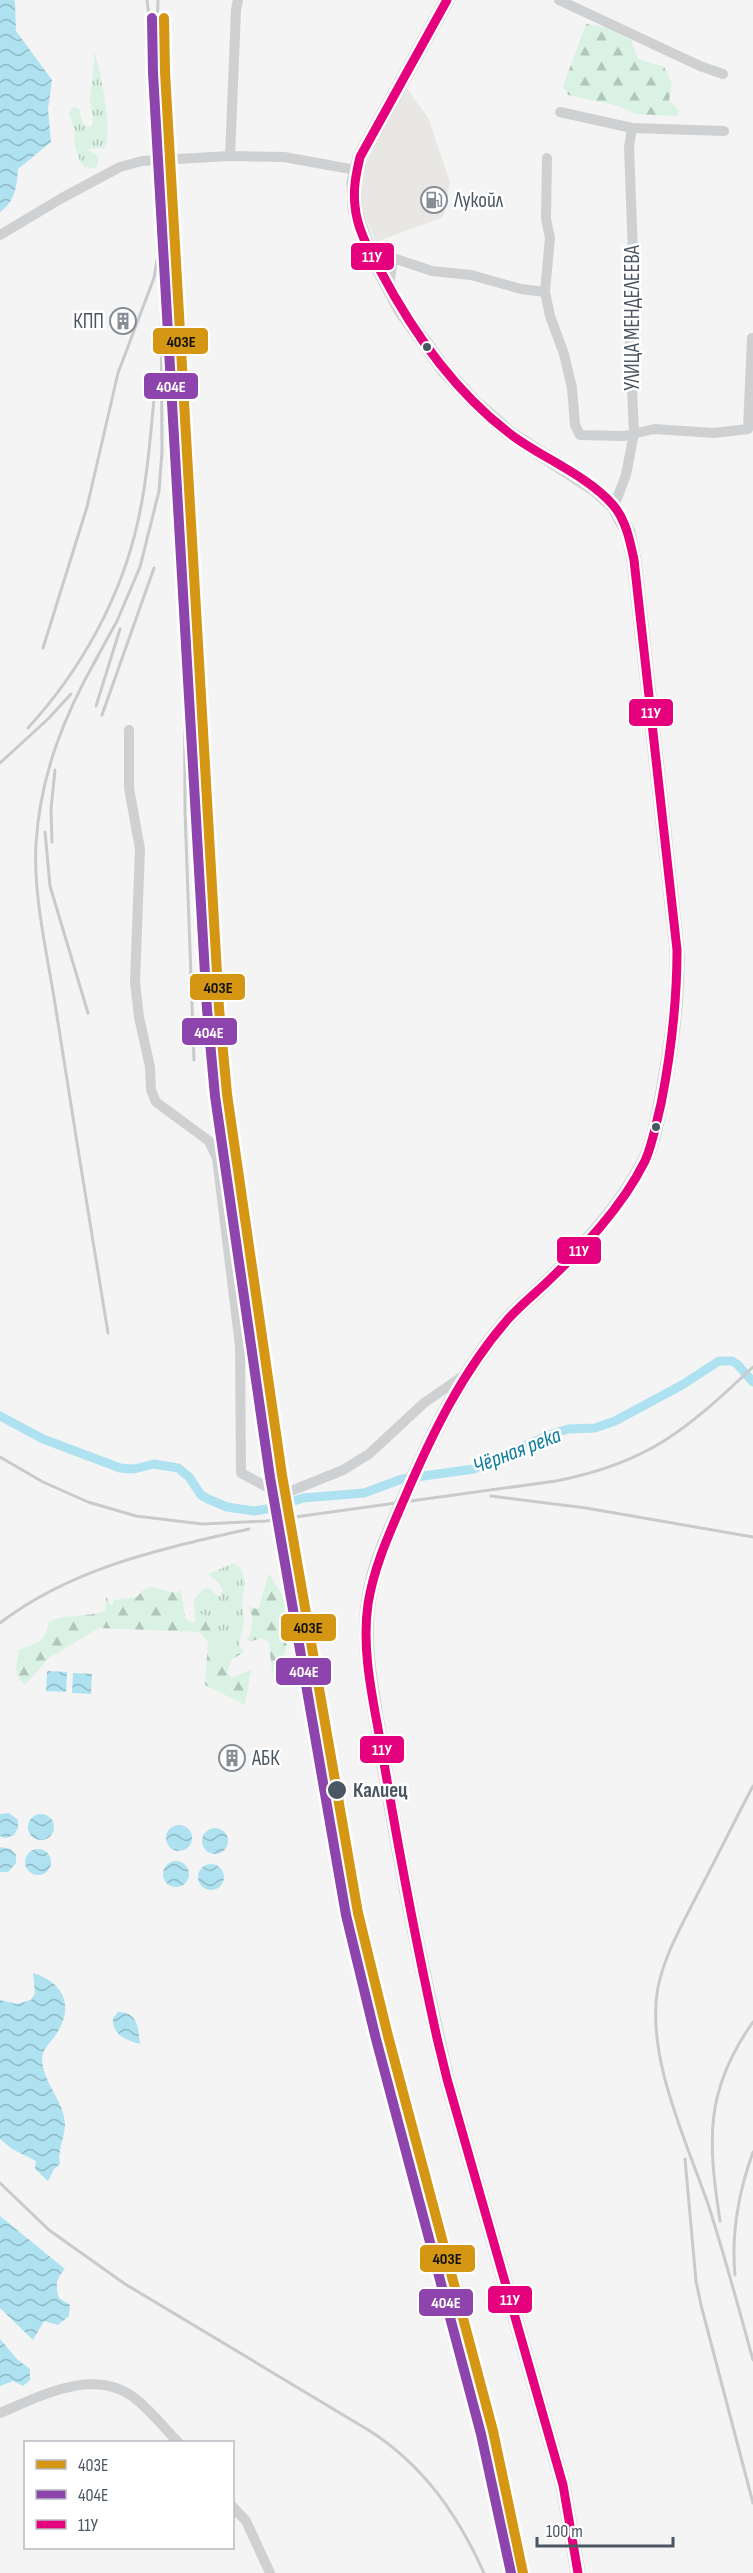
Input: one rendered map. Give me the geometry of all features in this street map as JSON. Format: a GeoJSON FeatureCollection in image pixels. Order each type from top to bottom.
{"type":"FeatureCollection","features":[{"type":"Feature","properties":{"kind":"main road"},"geometry":{"type":"LineString","coordinates":[[447,0],[366,144],[356,170],[355,208],[368,248],[389,288],[424,344],[474,402],[510,433],[595,489],[614,506],[628,532],[634,560],[673,899],[678,983],[674,1035],[652,1142],[645,1161],[614,1211],[547,1282],[509,1317],[466,1374],[423,1454],[386,1542],[370,1588],[367,1619],[370,1678],[392,1813],[432,2014],[447,2079],[563,2485],[578,2573]]}},
{"type":"Feature","properties":{"kind":"street"},"geometry":{"type":"LineString","coordinates":[[230,156],[238,0]]}},
{"type":"Feature","properties":{"kind":"street"},"geometry":{"type":"LineString","coordinates":[[559,0],[700,66],[723,74]]}},
{"type":"Feature","properties":{"kind":"street"},"geometry":{"type":"LineString","coordinates":[[560,112],[632,128],[724,131]]}},
{"type":"Feature","properties":{"kind":"street","name":"УЛИЦА МЕНДЕЛЕЕВА"},"geometry":{"type":"LineString","coordinates":[[614,506],[626,475],[634,433],[628,298],[633,254],[629,147],[632,128]]}},
{"type":"Feature","properties":{"kind":"street"},"geometry":{"type":"LineString","coordinates":[[0,235],[62,198],[132,163],[230,156],[284,157],[356,170]]}},
{"type":"Feature","properties":{"kind":"street"},"geometry":{"type":"LineString","coordinates":[[547,158],[546,219],[550,238],[545,292],[550,315],[564,354],[572,388],[575,425],[580,435],[624,436],[654,429],[714,433],[748,429],[752,338]]}},
{"type":"Feature","properties":{"kind":"street"},"geometry":{"type":"LineString","coordinates":[[389,288],[393,258],[432,271],[471,275],[521,289],[545,292]]}},
{"type":"Feature","properties":{"kind":"street"},"geometry":{"type":"LineString","coordinates":[[129,730],[129,788],[140,849],[135,962],[137,1009],[150,1066],[151,1090],[156,1102],[203,1135],[214,1149],[217,1158],[240,1346],[241,1473],[270,1488],[291,1491],[343,1470],[369,1454],[424,1403],[466,1374]]}},
{"type":"Feature","properties":{"kind":"street"},"geometry":{"type":"LineString","coordinates":[[0,2413],[66,2386],[115,2387],[136,2398],[177,2441]]}},
{"type":"Feature","properties":{"kind":"street"},"geometry":{"type":"LineString","coordinates":[[234,2508],[246,2521],[270,2573]]}},
{"type":"Feature","properties":{"kind":"shaded area"},"geometry":{"type":"Polygon","coordinates":[[[405,86],[428,118],[450,182],[443,217],[376,242],[361,207],[359,178],[405,86]]]}},
{"type":"Feature","properties":{"kind":"green space"},"geometry":{"type":"Polygon","coordinates":[[[586,24],[608,28],[631,40],[638,59],[664,67],[672,83],[669,100],[679,110],[677,116],[636,114],[619,106],[568,95],[563,86],[586,24]]]}},
{"type":"Feature","properties":{"kind":"green space"},"geometry":{"type":"Polygon","coordinates":[[[95,53],[108,129],[104,148],[87,149],[99,157],[96,168],[84,167],[80,161],[74,143],[75,131],[69,113],[73,107],[79,109],[83,125],[91,127],[93,121],[90,101],[95,53]]]}},
{"type":"Feature","properties":{"kind":"green space"},"geometry":{"type":"Polygon","coordinates":[[[234,1563],[240,1567],[245,1581],[242,1604],[244,1620],[239,1645],[244,1652],[228,1655],[215,1646],[218,1632],[208,1625],[200,1613],[195,1622],[194,1600],[204,1589],[209,1588],[219,1597],[223,1590],[219,1583],[208,1574],[234,1563]]]}},
{"type":"Feature","properties":{"kind":"green space"},"geometry":{"type":"Polygon","coordinates":[[[269,1573],[283,1599],[283,1635],[287,1645],[279,1671],[275,1673],[272,1671],[269,1642],[261,1638],[250,1642],[246,1638],[250,1636],[253,1618],[248,1605],[256,1609],[259,1607],[269,1573]]]}},
{"type":"Feature","properties":{"kind":"green space"},"geometry":{"type":"Polygon","coordinates":[[[151,1587],[176,1593],[181,1590],[185,1618],[190,1622],[195,1622],[200,1613],[206,1616],[213,1628],[226,1631],[217,1641],[215,1646],[218,1650],[228,1655],[244,1652],[231,1660],[227,1673],[232,1678],[251,1670],[245,1705],[205,1685],[208,1642],[200,1632],[99,1628],[49,1658],[25,1685],[21,1681],[16,1669],[19,1650],[39,1642],[45,1635],[49,1622],[62,1617],[105,1611],[106,1597],[112,1606],[114,1600],[137,1597],[142,1591],[151,1587]]]}},
{"type":"Feature","properties":{"kind":"water"},"geometry":{"type":"Polygon","coordinates":[[[0,0],[14,0],[16,31],[52,80],[48,109],[51,142],[18,169],[12,198],[0,212],[0,0]]]}},
{"type":"Feature","properties":{"kind":"water"},"geometry":{"type":"Polygon","coordinates":[[[47,1671],[67,1672],[66,1692],[46,1691],[47,1671]]]}},
{"type":"Feature","properties":{"kind":"water"},"geometry":{"type":"Polygon","coordinates":[[[73,1673],[92,1674],[91,1694],[72,1693],[73,1673]]]}},
{"type":"Feature","properties":{"kind":"water"},"geometry":{"type":"Polygon","coordinates":[[[9,1813],[18,1820],[18,1828],[14,1835],[6,1838],[0,1836],[0,1814],[9,1813]]]}},
{"type":"Feature","properties":{"kind":"water"},"geometry":{"type":"Polygon","coordinates":[[[41,1814],[50,1818],[54,1827],[50,1836],[41,1840],[32,1836],[28,1827],[32,1818],[41,1814]]]}},
{"type":"Feature","properties":{"kind":"water"},"geometry":{"type":"Polygon","coordinates":[[[179,1825],[188,1829],[192,1838],[188,1847],[179,1851],[170,1847],[166,1838],[170,1829],[179,1825]]]}},
{"type":"Feature","properties":{"kind":"water"},"geometry":{"type":"Polygon","coordinates":[[[215,1828],[224,1832],[228,1841],[224,1850],[215,1854],[206,1850],[202,1841],[206,1832],[215,1828]]]}},
{"type":"Feature","properties":{"kind":"water"},"geometry":{"type":"Polygon","coordinates":[[[0,1847],[11,1849],[16,1855],[16,1863],[8,1872],[0,1872],[0,1847]]]}},
{"type":"Feature","properties":{"kind":"water"},"geometry":{"type":"Polygon","coordinates":[[[38,1849],[47,1853],[51,1862],[47,1871],[38,1875],[29,1871],[25,1862],[29,1853],[38,1849]]]}},
{"type":"Feature","properties":{"kind":"water"},"geometry":{"type":"Polygon","coordinates":[[[176,1861],[185,1865],[189,1874],[185,1883],[176,1887],[167,1883],[163,1874],[167,1865],[176,1861]]]}},
{"type":"Feature","properties":{"kind":"water"},"geometry":{"type":"Polygon","coordinates":[[[211,1864],[220,1868],[224,1877],[220,1886],[211,1890],[202,1886],[198,1877],[202,1868],[211,1864]]]}},
{"type":"Feature","properties":{"kind":"water"},"geometry":{"type":"Polygon","coordinates":[[[33,1973],[53,1983],[64,1997],[65,2006],[61,2025],[42,2056],[43,2068],[61,2108],[65,2124],[60,2164],[54,2169],[48,2181],[35,2169],[36,2161],[12,2149],[0,2139],[0,2000],[17,2004],[31,2000],[35,1993],[33,1973]]]}},
{"type":"Feature","properties":{"kind":"water"},"geometry":{"type":"Polygon","coordinates":[[[118,2012],[134,2018],[138,2027],[140,2044],[117,2033],[113,2018],[118,2012]]]}},
{"type":"Feature","properties":{"kind":"water"},"geometry":{"type":"Polygon","coordinates":[[[0,2216],[65,2269],[58,2279],[57,2289],[59,2298],[70,2305],[69,2316],[58,2325],[44,2321],[33,2340],[0,2308],[0,2216]]]}},
{"type":"Feature","properties":{"kind":"water"},"geometry":{"type":"Polygon","coordinates":[[[0,2339],[17,2359],[30,2369],[30,2380],[23,2386],[13,2381],[0,2386],[0,2339]]]}},
{"type":"Feature","properties":{"kind":"waterway","name":"Чёрная река"},"geometry":{"type":"LineString","coordinates":[[0,1416],[43,1439],[120,1468],[134,1469],[154,1464],[178,1468],[189,1477],[201,1495],[208,1499],[227,1507],[254,1511],[303,1498],[364,1493],[402,1479],[474,1469],[546,1436],[568,1429],[595,1428],[615,1421],[682,1385],[719,1361],[732,1361],[737,1364],[753,1382]]}},
{"type":"Feature","properties":{"kind":"railway"},"geometry":{"type":"LineString","coordinates":[[147,0],[160,106],[184,525],[185,812],[194,1060]]}},
{"type":"Feature","properties":{"kind":"railway"},"geometry":{"type":"LineString","coordinates":[[157,35],[158,0]]}},
{"type":"Feature","properties":{"kind":"railway"},"geometry":{"type":"LineString","coordinates":[[43,648],[87,507],[118,373],[154,278],[161,236]]}},
{"type":"Feature","properties":{"kind":"railway"},"geometry":{"type":"LineString","coordinates":[[94,663],[117,621],[140,567],[159,491],[162,451],[161,277]]}},
{"type":"Feature","properties":{"kind":"railway"},"geometry":{"type":"LineString","coordinates":[[28,728],[47,706],[82,657],[110,605],[121,578],[131,550],[141,506],[154,399]]}},
{"type":"Feature","properties":{"kind":"railway"},"geometry":{"type":"LineString","coordinates":[[102,715],[154,568]]}},
{"type":"Feature","properties":{"kind":"railway"},"geometry":{"type":"LineString","coordinates":[[96,706],[120,629]]}},
{"type":"Feature","properties":{"kind":"railway"},"geometry":{"type":"LineString","coordinates":[[98,656],[64,723],[48,770],[38,819],[36,864],[42,927],[108,1333]]}},
{"type":"Feature","properties":{"kind":"railway"},"geometry":{"type":"LineString","coordinates":[[0,763],[48,719],[71,694]]}},
{"type":"Feature","properties":{"kind":"railway"},"geometry":{"type":"LineString","coordinates":[[52,842],[51,809],[55,770]]}},
{"type":"Feature","properties":{"kind":"railway"},"geometry":{"type":"LineString","coordinates":[[45,832],[50,886],[88,1013]]}},
{"type":"Feature","properties":{"kind":"railway"},"geometry":{"type":"LineString","coordinates":[[0,1457],[43,1482],[88,1502],[136,1516],[202,1524],[266,1521],[556,1481],[617,1464],[642,1453],[686,1426],[753,1367]]}},
{"type":"Feature","properties":{"kind":"railway"},"geometry":{"type":"LineString","coordinates":[[491,1496],[586,1508],[753,1537]]}},
{"type":"Feature","properties":{"kind":"railway"},"geometry":{"type":"LineString","coordinates":[[0,1623],[57,1588],[119,1562],[249,1529]]}},
{"type":"Feature","properties":{"kind":"railway"},"geometry":{"type":"LineString","coordinates":[[753,1786],[669,1951],[658,1987],[656,2014],[657,2041],[670,2099],[709,2207],[753,2360]]}},
{"type":"Feature","properties":{"kind":"railway"},"geometry":{"type":"LineString","coordinates":[[720,2221],[713,2166],[714,2117],[725,2071],[753,2022]]}},
{"type":"Feature","properties":{"kind":"railway"},"geometry":{"type":"LineString","coordinates":[[735,2275],[734,2244],[737,2212],[753,2152]]}},
{"type":"Feature","properties":{"kind":"railway"},"geometry":{"type":"LineString","coordinates":[[685,2159],[696,2281],[753,2503]]}},
{"type":"Feature","properties":{"kind":"railway"},"geometry":{"type":"LineString","coordinates":[[0,2183],[49,2230],[125,2284],[370,2431],[389,2445],[407,2460],[438,2493],[463,2531],[484,2573]]}},
{"type":"Feature","properties":{"kind":"transit line","name":"11У"},"geometry":{"type":"LineString","coordinates":[[447,0],[360,157],[354,194],[358,223],[392,293],[420,337],[452,379],[509,433],[577,475],[602,494],[613,505],[624,524],[634,560],[677,950],[675,1008],[668,1066],[654,1133],[645,1161],[624,1196],[600,1228],[509,1318],[492,1338],[463,1381],[426,1450],[388,1536],[374,1576],[366,1622],[367,1659],[372,1696],[437,2038],[563,2485],[578,2573]]}},
{"type":"Feature","properties":{"kind":"transit line","name":"404Е"},"geometry":{"type":"LineString","coordinates":[[152,18],[153,73],[207,1009],[215,1096],[270,1477],[346,1915],[376,2039],[481,2434],[511,2573]]}},
{"type":"Feature","properties":{"kind":"transit line","name":"403Е"},"geometry":{"type":"LineString","coordinates":[[164,18],[165,72],[219,1008],[227,1094],[282,1475],[358,1913],[388,2036],[493,2431],[523,2573]]}},
{"type":"Feature","properties":{"kind":"place","name":"Лукойл"},"geometry":{"type":"Point","coordinates":[434,200]}},
{"type":"Feature","properties":{"kind":"place","name":"КПП"},"geometry":{"type":"Point","coordinates":[123,321]}},
{"type":"Feature","properties":{"kind":"place","name":"АБК"},"geometry":{"type":"Point","coordinates":[232,1758]}},
{"type":"Feature","properties":{"kind":"place","name":"Калиец"},"geometry":{"type":"Point","coordinates":[337,1790]}}]}
